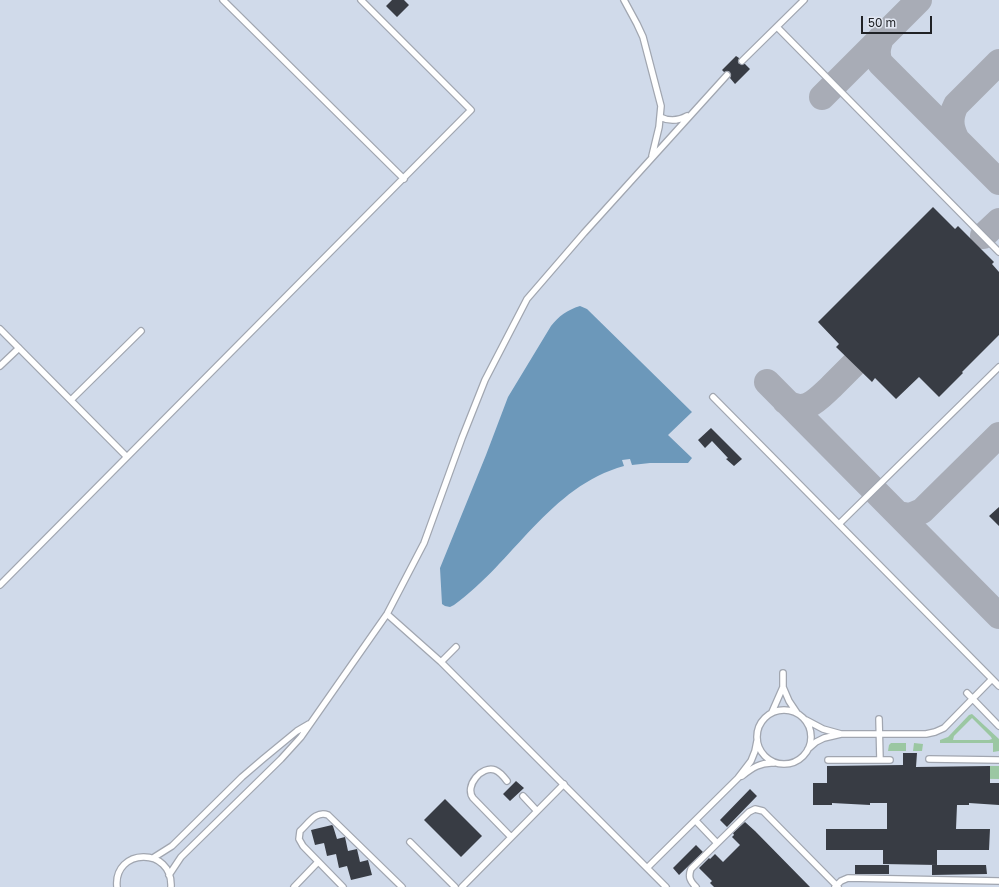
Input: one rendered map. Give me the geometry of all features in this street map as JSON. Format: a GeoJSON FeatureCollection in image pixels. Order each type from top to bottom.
{"type":"FeatureCollection","features":[{"type":"Feature","properties":{"kind":"lane"},"geometry":{"type":"LineString","coordinates":[[223,0],[404,179]]}},
{"type":"Feature","properties":{"kind":"lane"},"geometry":{"type":"LineString","coordinates":[[0,585],[472,110],[361,0]]}},
{"type":"Feature","properties":{"kind":"lane"},"geometry":{"type":"LineString","coordinates":[[624,0],[631,11],[643,37],[661,106],[657,138],[651,159]]}},
{"type":"Feature","properties":{"kind":"lane"},"geometry":{"type":"LineString","coordinates":[[742,61],[804,0]]}},
{"type":"Feature","properties":{"kind":"lane"},"geometry":{"type":"LineString","coordinates":[[777,27],[999,252]]}},
{"type":"Feature","properties":{"kind":"lane"},"geometry":{"type":"LineString","coordinates":[[170,887],[170,875],[181,857],[291,748],[387,614],[424,543],[462,438],[485,380],[527,299],[691,114],[727,76]]}},
{"type":"Feature","properties":{"kind":"lane"},"geometry":{"type":"LineString","coordinates":[[660,117],[669,121],[674,121],[691,114]]}},
{"type":"Feature","properties":{"kind":"lane"},"geometry":{"type":"LineString","coordinates":[[0,329],[128,457]]}},
{"type":"Feature","properties":{"kind":"lane"},"geometry":{"type":"LineString","coordinates":[[71,400],[141,331]]}},
{"type":"Feature","properties":{"kind":"lane"},"geometry":{"type":"LineString","coordinates":[[0,366],[19,348]]}},
{"type":"Feature","properties":{"kind":"lane"},"geometry":{"type":"LineString","coordinates":[[839,524],[999,367]]}},
{"type":"Feature","properties":{"kind":"lane"},"geometry":{"type":"LineString","coordinates":[[713,397],[999,686]]}},
{"type":"Feature","properties":{"kind":"lane"},"geometry":{"type":"LineString","coordinates":[[387,614],[441,662],[666,887]]}},
{"type":"Feature","properties":{"kind":"lane"},"geometry":{"type":"LineString","coordinates":[[441,662],[456,647]]}},
{"type":"Feature","properties":{"kind":"lane"},"geometry":{"type":"LineString","coordinates":[[783,673],[783,687],[789,701],[797,713],[805,720],[823,729],[841,734]]}},
{"type":"Feature","properties":{"kind":"lane"},"geometry":{"type":"LineString","coordinates":[[738,778],[767,762],[788,763],[794,761],[804,754],[816,742],[824,738],[841,734],[926,734],[935,732],[944,728],[992,679]]}},
{"type":"Feature","properties":{"kind":"lane"},"geometry":{"type":"LineString","coordinates":[[647,868],[738,778],[751,761],[755,751],[758,728],[761,721],[772,712],[783,687]]}},
{"type":"Feature","properties":{"kind":"lane"},"geometry":{"type":"LineString","coordinates":[[967,693],[999,726]]}},
{"type":"Feature","properties":{"kind":"lane"},"geometry":{"type":"LineString","coordinates":[[772,712],[787,710],[797,713]]}},
{"type":"Feature","properties":{"kind":"lane"},"geometry":{"type":"LineString","coordinates":[[879,719],[880,760]]}},
{"type":"Feature","properties":{"kind":"lane"},"geometry":{"type":"LineString","coordinates":[[805,720],[811,734],[808,749]]}},
{"type":"Feature","properties":{"kind":"lane"},"geometry":{"type":"LineString","coordinates":[[153,858],[172,846],[257,763],[297,731],[309,724]]}},
{"type":"Feature","properties":{"kind":"lane"},"geometry":{"type":"LineString","coordinates":[[757,741],[758,747],[766,757],[776,762]]}},
{"type":"Feature","properties":{"kind":"lane"},"geometry":{"type":"LineString","coordinates":[[929,759],[999,760]]}},
{"type":"Feature","properties":{"kind":"lane"},"geometry":{"type":"LineString","coordinates":[[828,760],[890,760]]}},
{"type":"Feature","properties":{"kind":"lane"},"geometry":{"type":"LineString","coordinates":[[507,781],[499,772],[487,770],[481,773],[474,781],[471,785],[470,792],[473,798],[511,837]]}},
{"type":"Feature","properties":{"kind":"lane"},"geometry":{"type":"LineString","coordinates":[[462,887],[564,784]]}},
{"type":"Feature","properties":{"kind":"lane"},"geometry":{"type":"LineString","coordinates":[[523,796],[537,811]]}},
{"type":"Feature","properties":{"kind":"lane"},"geometry":{"type":"LineString","coordinates":[[696,887],[690,880],[691,869],[749,812],[755,810],[760,810],[837,886],[841,881],[848,878],[999,881]]}},
{"type":"Feature","properties":{"kind":"lane"},"geometry":{"type":"LineString","coordinates":[[343,887],[300,843],[300,831],[318,814],[325,814],[331,818],[402,887]]}},
{"type":"Feature","properties":{"kind":"lane"},"geometry":{"type":"LineString","coordinates":[[696,821],[717,843]]}},
{"type":"Feature","properties":{"kind":"lane"},"geometry":{"type":"LineString","coordinates":[[410,842],[455,887]]}},
{"type":"Feature","properties":{"kind":"lane"},"geometry":{"type":"LineString","coordinates":[[117,887],[119,872],[126,863],[136,858],[153,858],[163,865],[170,875]]}},
{"type":"Feature","properties":{"kind":"lane"},"geometry":{"type":"LineString","coordinates":[[297,886],[318,862]]}},
{"type":"Feature","properties":{"kind":"shaded area"},"geometry":{"type":"Polygon","coordinates":[[[0,0],[999,0],[999,887],[0,887],[0,0]]]}},
{"type":"Feature","properties":{"kind":"green space"},"geometry":{"type":"Polygon","coordinates":[[[972,714],[999,739],[999,751],[993,752],[993,743],[940,743],[940,740],[948,737],[969,715],[972,714]],[[972,718],[954,736],[953,740],[989,740],[992,739],[972,718]]]}},
{"type":"Feature","properties":{"kind":"green space"},"geometry":{"type":"Polygon","coordinates":[[[891,743],[906,743],[906,751],[888,751],[891,743]]]}},
{"type":"Feature","properties":{"kind":"green space"},"geometry":{"type":"Polygon","coordinates":[[[914,743],[923,744],[922,751],[913,751],[914,743]]]}},
{"type":"Feature","properties":{"kind":"green space"},"geometry":{"type":"Polygon","coordinates":[[[990,766],[999,766],[999,779],[928,778],[990,774],[990,766]]]}},
{"type":"Feature","properties":{"kind":"water"},"geometry":{"type":"Polygon","coordinates":[[[580,306],[587,309],[692,412],[668,435],[692,458],[688,463],[650,463],[632,465],[630,459],[622,460],[624,466],[598,476],[575,490],[553,508],[475,588],[454,605],[450,607],[445,606],[442,604],[440,568],[508,397],[551,326],[557,319],[571,309],[580,306]]]}},
{"type":"Feature","properties":{"kind":"building"},"geometry":{"type":"Polygon","coordinates":[[[392,0],[404,0],[409,5],[397,17],[386,6],[392,0]]]}},
{"type":"Feature","properties":{"kind":"building"},"geometry":{"type":"Polygon","coordinates":[[[736,56],[739,58],[739,64],[745,64],[750,69],[735,84],[730,78],[730,72],[724,72],[722,70],[736,56]]]}},
{"type":"Feature","properties":{"kind":"building"},"geometry":{"type":"Polygon","coordinates":[[[933,207],[955,229],[958,226],[994,262],[992,264],[999,272],[999,335],[939,397],[919,377],[896,399],[875,378],[872,382],[836,347],[839,344],[818,322],[933,207]]]}},
{"type":"Feature","properties":{"kind":"building"},"geometry":{"type":"Polygon","coordinates":[[[711,428],[742,459],[734,466],[726,459],[728,458],[712,441],[705,448],[698,440],[711,428]]]}},
{"type":"Feature","properties":{"kind":"building"},"geometry":{"type":"Polygon","coordinates":[[[999,507],[999,526],[989,516],[999,507]]]}},
{"type":"Feature","properties":{"kind":"building"},"geometry":{"type":"Polygon","coordinates":[[[903,753],[917,753],[916,767],[990,766],[990,783],[999,783],[999,805],[969,803],[969,805],[957,805],[956,829],[990,829],[989,850],[937,850],[937,865],[883,864],[883,850],[826,850],[826,829],[887,829],[887,803],[870,803],[870,805],[832,803],[832,805],[813,805],[813,783],[827,783],[827,766],[903,765],[903,753]]]}},
{"type":"Feature","properties":{"kind":"building"},"geometry":{"type":"Polygon","coordinates":[[[516,781],[524,788],[510,801],[503,794],[516,781]]]}},
{"type":"Feature","properties":{"kind":"building"},"geometry":{"type":"Polygon","coordinates":[[[750,789],[757,796],[727,827],[720,820],[750,789]]]}},
{"type":"Feature","properties":{"kind":"building"},"geometry":{"type":"Polygon","coordinates":[[[445,799],[482,836],[461,857],[424,820],[445,799]]]}},
{"type":"Feature","properties":{"kind":"building"},"geometry":{"type":"Polygon","coordinates":[[[745,822],[810,887],[714,887],[710,883],[712,881],[699,868],[715,854],[723,862],[740,845],[732,837],[734,835],[733,833],[745,822]]]}},
{"type":"Feature","properties":{"kind":"building"},"geometry":{"type":"Polygon","coordinates":[[[332,825],[337,839],[345,837],[348,851],[357,849],[360,862],[368,860],[372,875],[351,880],[347,866],[339,868],[336,854],[327,856],[324,843],[315,845],[311,830],[332,825]]]}},
{"type":"Feature","properties":{"kind":"building"},"geometry":{"type":"Polygon","coordinates":[[[696,845],[703,852],[679,875],[673,868],[696,845]]]}},
{"type":"Feature","properties":{"kind":"building"},"geometry":{"type":"Polygon","coordinates":[[[855,865],[889,865],[889,874],[855,874],[855,865]]]}},
{"type":"Feature","properties":{"kind":"building"},"geometry":{"type":"Polygon","coordinates":[[[932,865],[986,865],[987,874],[932,875],[932,865]]]}},
{"type":"Feature","properties":{"kind":"taxiway"},"geometry":{"type":"LineString","coordinates":[[822,97],[919,0]]}},
{"type":"Feature","properties":{"kind":"taxiway"},"geometry":{"type":"LineString","coordinates":[[881,38],[878,50],[880,63],[999,182]]}},
{"type":"Feature","properties":{"kind":"taxiway"},"geometry":{"type":"LineString","coordinates":[[956,138],[952,122],[956,105],[999,62]]}},
{"type":"Feature","properties":{"kind":"taxiway"},"geometry":{"type":"LineString","coordinates":[[983,236],[999,221]]}},
{"type":"Feature","properties":{"kind":"taxiway"},"geometry":{"type":"LineString","coordinates":[[785,401],[798,407],[804,407],[810,404],[821,397],[853,365]]}},
{"type":"Feature","properties":{"kind":"taxiway"},"geometry":{"type":"LineString","coordinates":[[767,382],[999,616]]}},
{"type":"Feature","properties":{"kind":"taxiway"},"geometry":{"type":"LineString","coordinates":[[898,514],[910,516],[922,511],[999,435]]}}]}
